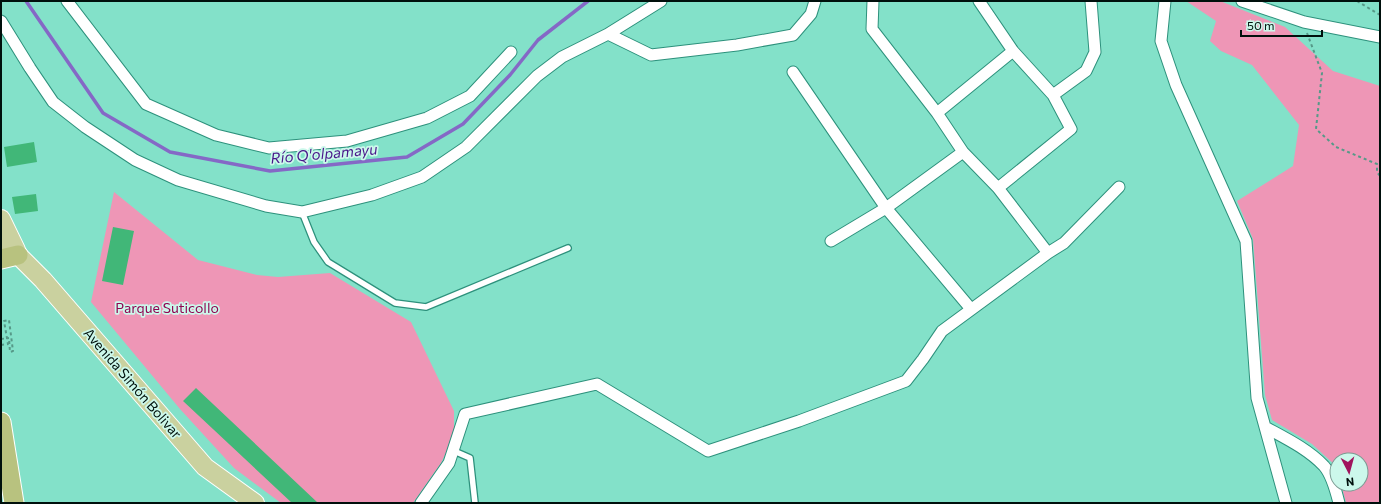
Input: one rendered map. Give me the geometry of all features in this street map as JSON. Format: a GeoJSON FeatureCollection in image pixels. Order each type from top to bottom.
{"type":"FeatureCollection","features":[{"type":"Feature","properties":{"kind":"highway"},"geometry":{"type":"LineString","coordinates":[[1,422],[14,503]]}},
{"type":"Feature","properties":{"kind":"main road","name":"Avenida Simón Bolivar"},"geometry":{"type":"LineString","coordinates":[[1,219],[10,257]]}},
{"type":"Feature","properties":{"kind":"main road","name":"Avenida Simón Bolivar"},"geometry":{"type":"LineString","coordinates":[[1,241],[10,257],[78,320],[205,467],[255,503]]}},
{"type":"Feature","properties":{"kind":"street"},"geometry":{"type":"LineString","coordinates":[[67,1],[146,104],[216,135],[269,148],[347,141],[427,118],[470,96],[511,52]]}},
{"type":"Feature","properties":{"kind":"street"},"geometry":{"type":"LineString","coordinates":[[1,21],[30,68],[54,102],[85,127],[135,160],[178,180],[266,206],[302,212],[372,195],[422,177],[466,147],[537,76],[562,57],[608,34],[661,1]]}},
{"type":"Feature","properties":{"kind":"street"},"geometry":{"type":"LineString","coordinates":[[608,34],[651,55],[737,45],[793,35],[811,14],[815,1]]}},
{"type":"Feature","properties":{"kind":"street"},"geometry":{"type":"LineString","coordinates":[[873,1],[872,29],[937,113],[964,152],[998,188],[1048,253]]}},
{"type":"Feature","properties":{"kind":"street"},"geometry":{"type":"LineString","coordinates":[[979,1],[1013,50],[1053,95],[1070,128],[998,188]]}},
{"type":"Feature","properties":{"kind":"street"},"geometry":{"type":"LineString","coordinates":[[1053,95],[1086,71],[1095,52],[1091,1]]}},
{"type":"Feature","properties":{"kind":"street"},"geometry":{"type":"LineString","coordinates":[[1165,1],[1161,41],[1176,85],[1246,241],[1257,398],[1286,503]]}},
{"type":"Feature","properties":{"kind":"street"},"geometry":{"type":"LineString","coordinates":[[1242,1],[1304,22],[1380,37]]}},
{"type":"Feature","properties":{"kind":"street"},"geometry":{"type":"LineString","coordinates":[[937,113],[1013,50]]}},
{"type":"Feature","properties":{"kind":"street"},"geometry":{"type":"LineString","coordinates":[[793,72],[886,208],[971,309]]}},
{"type":"Feature","properties":{"kind":"street"},"geometry":{"type":"LineString","coordinates":[[831,241],[886,208],[964,152]]}},
{"type":"Feature","properties":{"kind":"street"},"geometry":{"type":"LineString","coordinates":[[420,503],[449,463],[465,414],[597,384],[708,450],[799,421],[906,382],[923,360],[942,330],[1048,253],[1064,244],[1119,187]]}},
{"type":"Feature","properties":{"kind":"street"},"geometry":{"type":"LineString","coordinates":[[1265,427],[1306,450],[1325,467],[1335,488],[1339,503]]}},
{"type":"Feature","properties":{"kind":"lane"},"geometry":{"type":"LineString","coordinates":[[302,212],[314,242],[328,262],[395,303],[426,307],[568,248]]}},
{"type":"Feature","properties":{"kind":"lane"},"geometry":{"type":"LineString","coordinates":[[454,451],[470,458],[475,503]]}},
{"type":"Feature","properties":{"kind":"path"},"geometry":{"type":"LineString","coordinates":[[1357,1],[1380,15]]}},
{"type":"Feature","properties":{"kind":"path"},"geometry":{"type":"LineString","coordinates":[[1304,22],[1322,74],[1316,129],[1336,147],[1377,164],[1377,172],[1380,176]]}},
{"type":"Feature","properties":{"kind":"path"},"geometry":{"type":"LineString","coordinates":[[1,339],[8,338],[10,352],[13,351],[9,320],[4,321],[8,344],[1,345]]}},
{"type":"Feature","properties":{"kind":"green space"},"geometry":{"type":"Polygon","coordinates":[[[1186,1],[1220,1],[1285,27],[1333,71],[1380,86],[1380,503],[1346,503],[1343,492],[1369,492],[1369,452],[1329,452],[1329,460],[1312,444],[1272,420],[1265,395],[1253,239],[1237,201],[1293,166],[1299,125],[1252,65],[1221,51],[1210,41],[1216,21],[1186,1]]]}},
{"type":"Feature","properties":{"kind":"green space","name":"Parque Suticollo"},"geometry":{"type":"Polygon","coordinates":[[[114,192],[198,260],[257,275],[278,277],[330,273],[411,322],[454,411],[454,436],[441,463],[413,503],[281,503],[234,468],[180,409],[91,302],[114,192]]]}},
{"type":"Feature","properties":{"kind":"building"},"geometry":{"type":"Polygon","coordinates":[[[34,142],[37,162],[7,167],[4,147],[34,142]]]}},
{"type":"Feature","properties":{"kind":"building"},"geometry":{"type":"Polygon","coordinates":[[[36,194],[38,211],[15,214],[12,197],[36,194]]]}},
{"type":"Feature","properties":{"kind":"building"},"geometry":{"type":"Polygon","coordinates":[[[113,227],[134,231],[123,285],[102,281],[113,227]]]}},
{"type":"Feature","properties":{"kind":"building"},"geometry":{"type":"Polygon","coordinates":[[[196,388],[318,503],[292,503],[183,401],[196,388]]]}},
{"type":"Feature","properties":{"kind":"waterway","name":"Río Q'olpamayu"},"geometry":{"type":"LineString","coordinates":[[26,1],[103,113],[170,152],[270,171],[407,157],[463,124],[510,75],[538,40],[588,1]]}}]}
